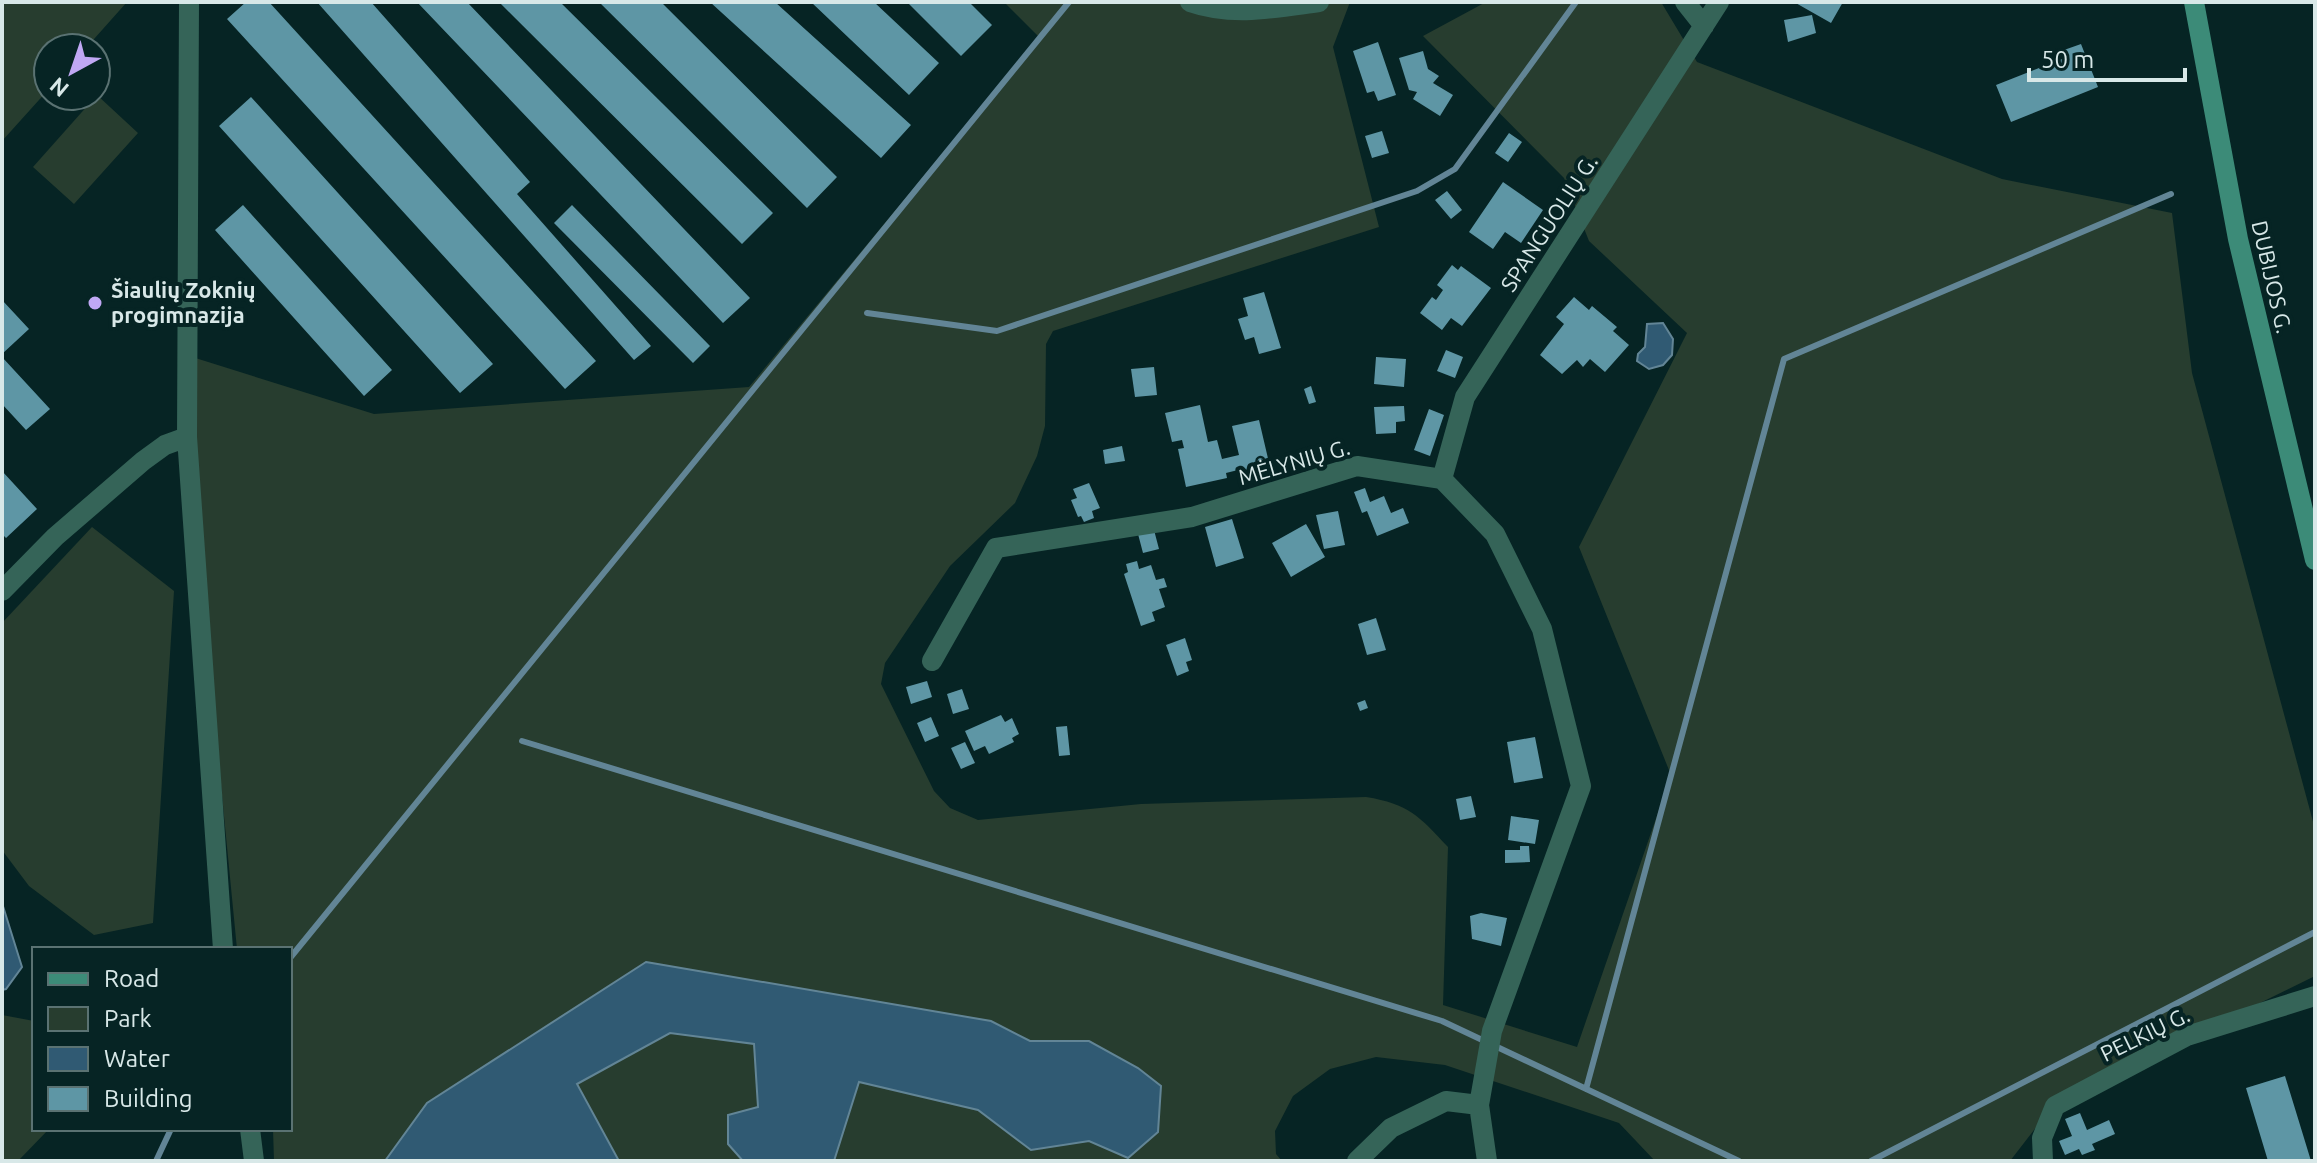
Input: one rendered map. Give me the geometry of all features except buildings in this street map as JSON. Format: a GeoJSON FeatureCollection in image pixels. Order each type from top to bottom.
{"type":"FeatureCollection","features":[{"type":"Feature","properties":{"kind":"main road","name":"DUBIJOS G."},"geometry":{"type":"LineString","coordinates":[[2194,2],[2238,239],[2315,560]]}},
{"type":"Feature","properties":{"kind":"street"},"geometry":{"type":"LineString","coordinates":[[189,2],[187,437],[223,947]]}},
{"type":"Feature","properties":{"kind":"street"},"geometry":{"type":"LineString","coordinates":[[1190,2],[1227,11],[1253,11],[1319,2]]}},
{"type":"Feature","properties":{"kind":"street"},"geometry":{"type":"LineString","coordinates":[[1685,2],[1704,26]]}},
{"type":"Feature","properties":{"kind":"street","name":"SPANGUOLIŲ G."},"geometry":{"type":"LineString","coordinates":[[1442,479],[1465,397],[1719,2]]}},
{"type":"Feature","properties":{"kind":"street"},"geometry":{"type":"LineString","coordinates":[[2,591],[55,537],[143,461],[165,445],[187,437]]}},
{"type":"Feature","properties":{"kind":"street","name":"MĖLYNIŲ G."},"geometry":{"type":"LineString","coordinates":[[932,661],[996,548],[1192,517],[1357,466],[1442,479]]}},
{"type":"Feature","properties":{"kind":"street"},"geometry":{"type":"LineString","coordinates":[[1442,479],[1495,534],[1542,629],[1581,786],[1492,1031],[1479,1105],[1487,1161]]}},
{"type":"Feature","properties":{"kind":"street","name":"PELKIŲ G."},"geometry":{"type":"LineString","coordinates":[[2043,1161],[2042,1138],[2055,1106],[2187,1036],[2315,996]]}},
{"type":"Feature","properties":{"kind":"street"},"geometry":{"type":"LineString","coordinates":[[1357,1161],[1391,1128],[1446,1101],[1479,1105]]}},
{"type":"Feature","properties":{"kind":"street"},"geometry":{"type":"LineString","coordinates":[[250,1131],[254,1161]]}},
{"type":"Feature","properties":{"kind":"green space"},"geometry":{"type":"Polygon","coordinates":[[[2,2],[127,2],[100,32],[32,32],[32,108],[2,141],[2,2]]]}},
{"type":"Feature","properties":{"kind":"green space"},"geometry":{"type":"Polygon","coordinates":[[[1004,2],[1350,2],[1333,47],[1379,227],[1053,331],[1046,344],[1045,426],[1037,456],[1015,503],[950,566],[885,663],[881,684],[934,791],[950,808],[978,820],[1141,804],[1366,797],[1393,803],[1421,819],[1448,847],[1443,1005],[1577,1047],[1671,775],[1579,547],[1687,333],[1589,241],[1564,178],[1423,36],[1486,2],[1661,2],[1697,62],[2002,179],[2172,213],[2192,373],[2315,829],[2315,976],[2054,1104],[2010,1161],[1655,1161],[1619,1123],[1445,1065],[1376,1057],[1330,1069],[1293,1096],[1275,1131],[1276,1154],[1282,1161],[834,1161],[859,1082],[978,1110],[1031,1150],[1089,1141],[1128,1157],[1089,1041],[1030,1041],[991,1021],[646,962],[427,1103],[385,1161],[274,1161],[273,1131],[292,1131],[292,947],[237,947],[187,437],[189,356],[374,414],[749,387],[1039,37],[1004,2]]]}},
{"type":"Feature","properties":{"kind":"green space"},"geometry":{"type":"Polygon","coordinates":[[[112,109],[138,133],[74,204],[33,167],[82,112],[112,112],[112,109]]]}},
{"type":"Feature","properties":{"kind":"green space"},"geometry":{"type":"Polygon","coordinates":[[[92,527],[174,591],[153,923],[94,935],[29,886],[2,850],[2,623],[92,527]]]}},
{"type":"Feature","properties":{"kind":"green space"},"geometry":{"type":"Polygon","coordinates":[[[2,1015],[32,1021],[32,1131],[47,1131],[18,1161],[2,1161],[2,1015]]]}},
{"type":"Feature","properties":{"kind":"green space"},"geometry":{"type":"Polygon","coordinates":[[[670,1033],[754,1044],[758,1107],[728,1143],[743,1161],[619,1161],[577,1084],[670,1033]]]}},
{"type":"Feature","properties":{"kind":"water"},"geometry":{"type":"Polygon","coordinates":[[[1663,323],[1673,339],[1672,355],[1663,365],[1649,369],[1637,361],[1638,354],[1645,347],[1647,324],[1663,323]]]}},
{"type":"Feature","properties":{"kind":"water"},"geometry":{"type":"Polygon","coordinates":[[[2,903],[22,967],[2,990],[2,903]]]}},
{"type":"Feature","properties":{"kind":"water"},"geometry":{"type":"Polygon","coordinates":[[[646,962],[991,1021],[1030,1041],[1089,1041],[1138,1068],[1161,1086],[1158,1132],[1128,1158],[1089,1141],[1031,1150],[978,1110],[859,1082],[834,1161],[743,1161],[728,1144],[728,1115],[758,1107],[754,1044],[670,1033],[577,1084],[619,1161],[385,1161],[427,1103],[646,962]]]}},
{"type":"Feature","properties":{"kind":"waterway"},"geometry":{"type":"LineString","coordinates":[[292,956],[1069,2]]}},
{"type":"Feature","properties":{"kind":"waterway"},"geometry":{"type":"LineString","coordinates":[[867,313],[997,331],[1417,191],[1455,169],[1576,2]]}},
{"type":"Feature","properties":{"kind":"waterway"},"geometry":{"type":"LineString","coordinates":[[1586,1089],[1784,359],[2171,194]]}},
{"type":"Feature","properties":{"kind":"waterway"},"geometry":{"type":"LineString","coordinates":[[522,741],[1442,1021],[1739,1161]]}},
{"type":"Feature","properties":{"kind":"waterway"},"geometry":{"type":"LineString","coordinates":[[1871,1161],[2315,932]]}},
{"type":"Feature","properties":{"kind":"waterway"},"geometry":{"type":"LineString","coordinates":[[156,1161],[170,1131]]}},
{"type":"Feature","properties":{"kind":"place","name":"Šiaulių Zoknių progimnazija"},"geometry":{"type":"Point","coordinates":[95,303]}}]}
